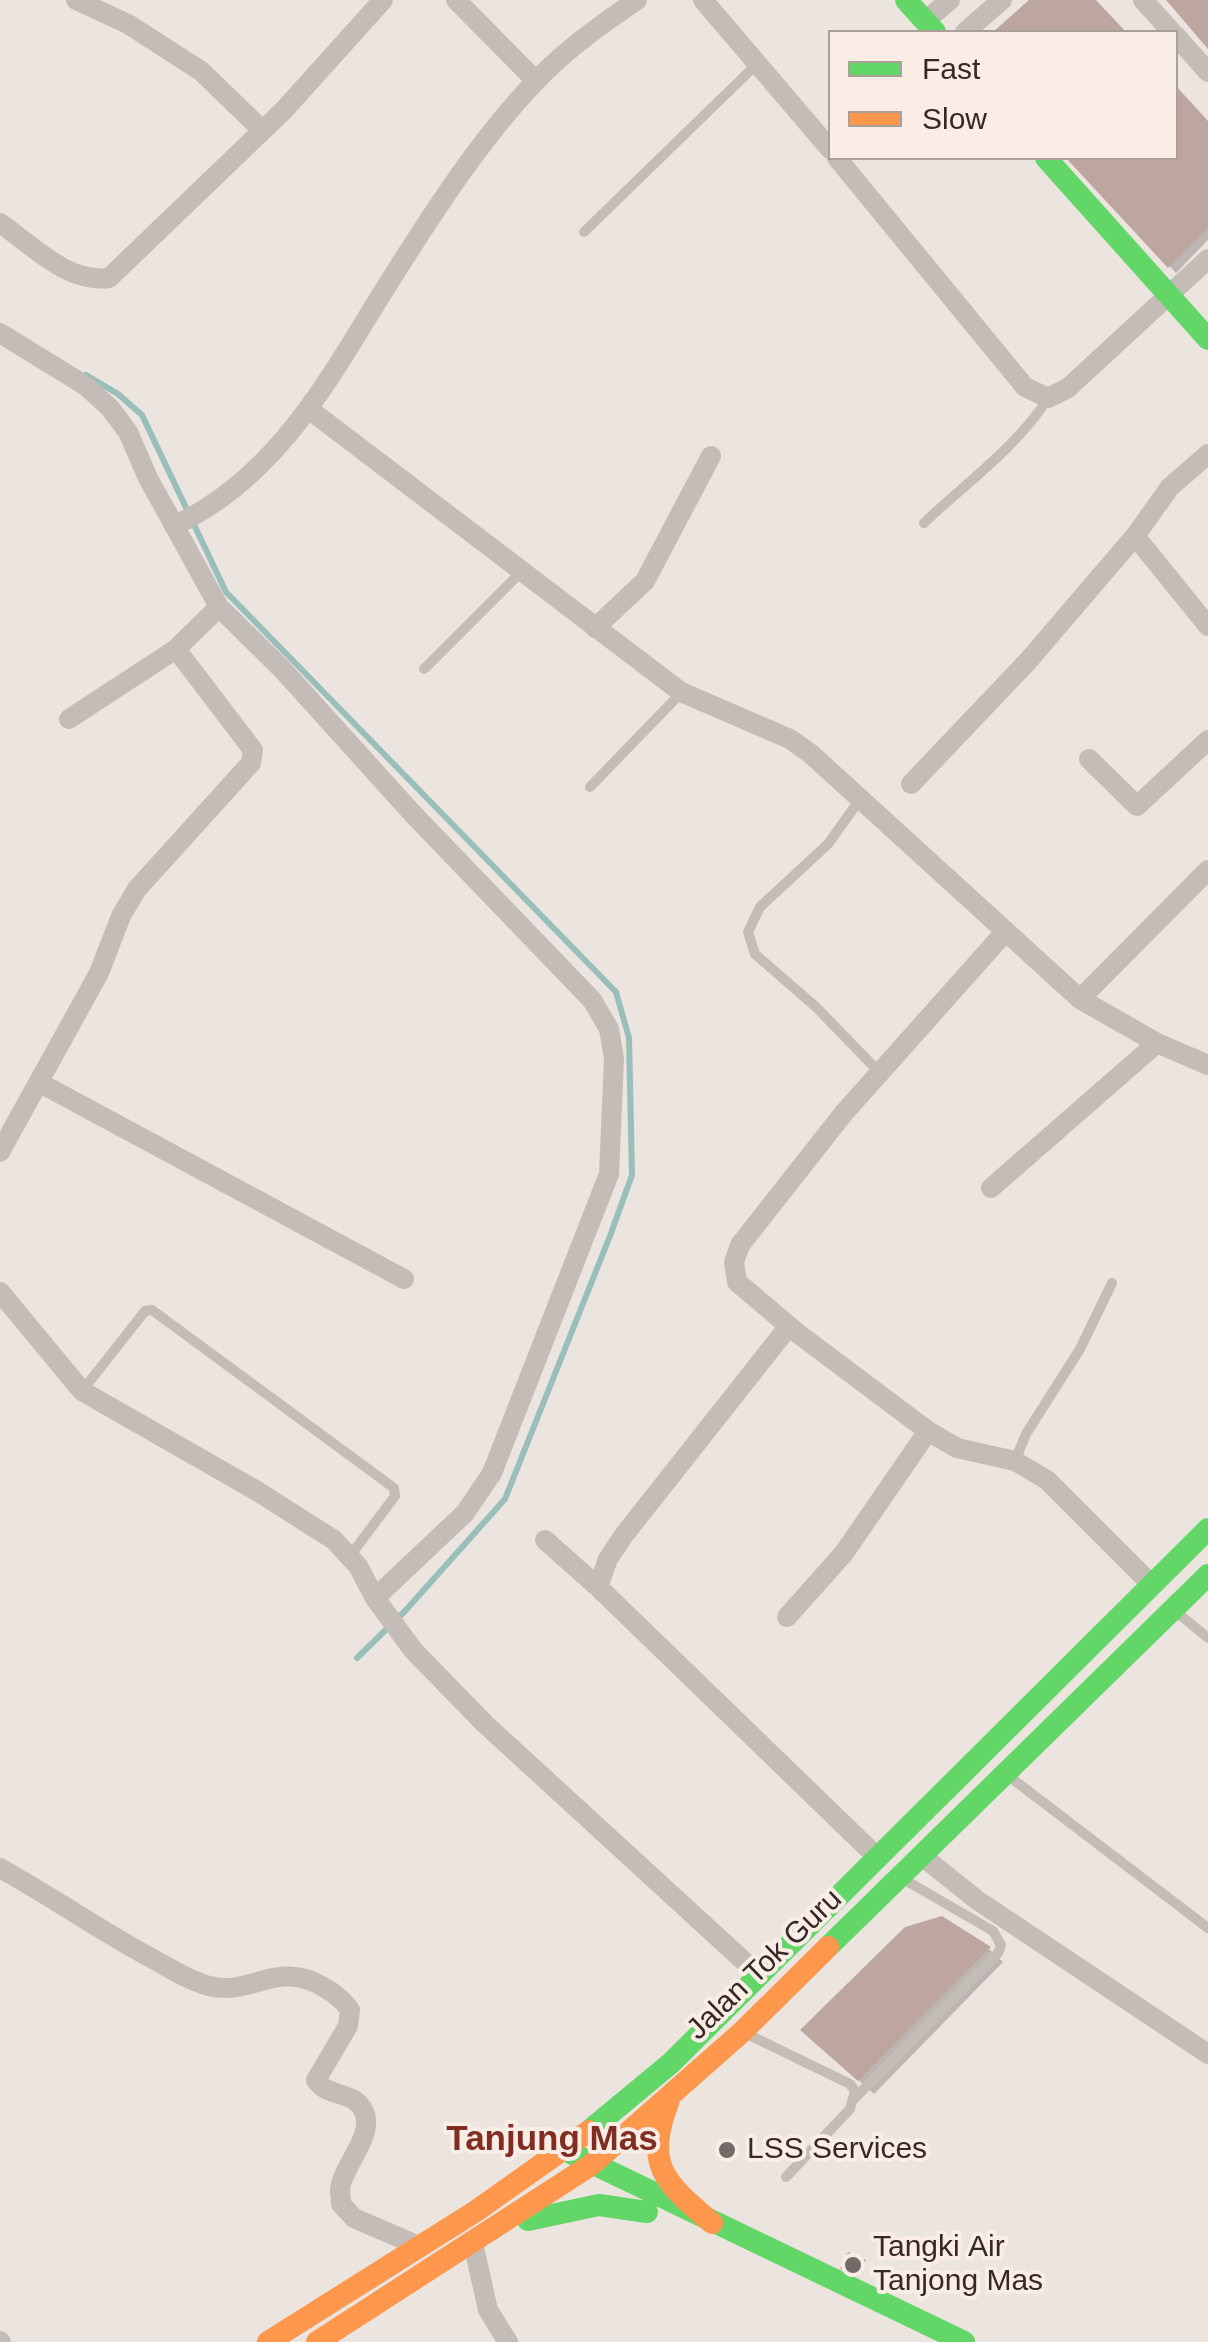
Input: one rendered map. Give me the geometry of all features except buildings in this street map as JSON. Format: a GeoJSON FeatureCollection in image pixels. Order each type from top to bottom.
{"type":"FeatureCollection","features":[{"type":"Feature","properties":{"kind":"main road"},"geometry":{"type":"LineString","coordinates":[[906,0],[930,27]]}},
{"type":"Feature","properties":{"kind":"main road"},"geometry":{"type":"LineString","coordinates":[[1048,160],[1208,339]]}},
{"type":"Feature","properties":{"kind":"main road","name":"Jalan Tok Guru"},"geometry":{"type":"LineString","coordinates":[[268,2342],[558,2158],[614,2115],[672,2063],[1208,1529]]}},
{"type":"Feature","properties":{"kind":"main road","name":"Jalan Tok Guru"},"geometry":{"type":"LineString","coordinates":[[317,2342],[582,2171],[742,2032],[1208,1575]]}},
{"type":"Feature","properties":{"kind":"main road"},"geometry":{"type":"LineString","coordinates":[[672,2093],[654,2138],[654,2155],[674,2188],[712,2223]]}},
{"type":"Feature","properties":{"kind":"main road"},"geometry":{"type":"LineString","coordinates":[[558,2158],[646,2212],[924,2342]]}},
{"type":"Feature","properties":{"kind":"main road"},"geometry":{"type":"LineString","coordinates":[[582,2171],[712,2223],[964,2342]]}},
{"type":"Feature","properties":{"kind":"main road"},"geometry":{"type":"LineString","coordinates":[[511,2218],[525,2221],[577,2205],[599,2203],[646,2212]]}},
{"type":"Feature","properties":{"kind":"street"},"geometry":{"type":"LineString","coordinates":[[76,0],[128,24],[201,70],[262,130]]}},
{"type":"Feature","properties":{"kind":"street"},"geometry":{"type":"LineString","coordinates":[[0,223],[67,271],[88,281],[109,278],[284,110],[383,0]]}},
{"type":"Feature","properties":{"kind":"street"},"geometry":{"type":"LineString","coordinates":[[456,0],[536,81]]}},
{"type":"Feature","properties":{"kind":"street"},"geometry":{"type":"LineString","coordinates":[[186,520],[268,459],[310,410],[401,262],[474,157],[536,81],[602,24],[637,0]]}},
{"type":"Feature","properties":{"kind":"street"},"geometry":{"type":"LineString","coordinates":[[704,0],[828,147]]}},
{"type":"Feature","properties":{"kind":"street"},"geometry":{"type":"LineString","coordinates":[[930,27],[950,0]]}},
{"type":"Feature","properties":{"kind":"street"},"geometry":{"type":"LineString","coordinates":[[966,30],[1002,0]]}},
{"type":"Feature","properties":{"kind":"street"},"geometry":{"type":"LineString","coordinates":[[1143,0],[1170,30]]}},
{"type":"Feature","properties":{"kind":"street"},"geometry":{"type":"LineString","coordinates":[[1178,38],[1208,72]]}},
{"type":"Feature","properties":{"kind":"street"},"geometry":{"type":"LineString","coordinates":[[839,160],[1025,387],[1048,398],[1068,388],[1208,258]]}},
{"type":"Feature","properties":{"kind":"street"},"geometry":{"type":"LineString","coordinates":[[0,333],[86,386],[110,408],[128,432],[148,478],[186,520],[218,607],[282,669],[412,814],[592,1000],[609,1029],[614,1060],[609,1174],[492,1473],[465,1513],[377,1601]]}},
{"type":"Feature","properties":{"kind":"street"},"geometry":{"type":"LineString","coordinates":[[310,410],[681,692],[790,739],[861,798],[1080,999],[1157,1043],[1208,1065]]}},
{"type":"Feature","properties":{"kind":"street"},"geometry":{"type":"LineString","coordinates":[[911,784],[1028,661],[1170,488],[1208,454]]}},
{"type":"Feature","properties":{"kind":"street"},"geometry":{"type":"LineString","coordinates":[[596,628],[645,581],[710,456]]}},
{"type":"Feature","properties":{"kind":"street"},"geometry":{"type":"LineString","coordinates":[[1134,536],[1208,626]]}},
{"type":"Feature","properties":{"kind":"street"},"geometry":{"type":"LineString","coordinates":[[69,719],[176,649],[218,607]]}},
{"type":"Feature","properties":{"kind":"street"},"geometry":{"type":"LineString","coordinates":[[0,1152],[99,972],[121,916],[137,890],[250,764],[253,750],[176,649]]}},
{"type":"Feature","properties":{"kind":"street"},"geometry":{"type":"LineString","coordinates":[[1089,759],[1137,806],[1208,740]]}},
{"type":"Feature","properties":{"kind":"street"},"geometry":{"type":"LineString","coordinates":[[1080,999],[1208,870]]}},
{"type":"Feature","properties":{"kind":"street"},"geometry":{"type":"LineString","coordinates":[[1006,932],[842,1114],[740,1245],[734,1262],[737,1282],[928,1431],[957,1448],[1015,1460],[1048,1480],[1151,1584]]}},
{"type":"Feature","properties":{"kind":"street"},"geometry":{"type":"LineString","coordinates":[[991,1188],[1157,1043]]}},
{"type":"Feature","properties":{"kind":"street"},"geometry":{"type":"LineString","coordinates":[[40,1084],[404,1278]]}},
{"type":"Feature","properties":{"kind":"street"},"geometry":{"type":"LineString","coordinates":[[0,1292],[82,1391],[334,1540],[414,1650],[484,1723],[759,1975]]}},
{"type":"Feature","properties":{"kind":"street"},"geometry":{"type":"LineString","coordinates":[[598,1587],[608,1559],[624,1535],[789,1326]]}},
{"type":"Feature","properties":{"kind":"street"},"geometry":{"type":"LineString","coordinates":[[787,1617],[844,1553],[928,1431]]}},
{"type":"Feature","properties":{"kind":"street"},"geometry":{"type":"LineString","coordinates":[[545,1540],[877,1857]]}},
{"type":"Feature","properties":{"kind":"street"},"geometry":{"type":"LineString","coordinates":[[922,1856],[977,1900],[1208,2054]]}},
{"type":"Feature","properties":{"kind":"street"},"geometry":{"type":"LineString","coordinates":[[0,1868],[104,1933],[189,1978],[212,1986],[236,1988],[274,1975],[296,1974],[342,1998],[350,2010],[348,2026],[316,2080],[320,2088],[355,2100],[364,2110],[366,2126],[340,2187],[341,2204],[354,2218],[420,2248]]}},
{"type":"Feature","properties":{"kind":"street"},"geometry":{"type":"LineString","coordinates":[[472,2243],[488,2310],[508,2342]]}},
{"type":"Feature","properties":{"kind":"lane"},"geometry":{"type":"LineString","coordinates":[[584,232],[759,62]]}},
{"type":"Feature","properties":{"kind":"lane"},"geometry":{"type":"LineString","coordinates":[[924,523],[1020,433],[1048,398]]}},
{"type":"Feature","properties":{"kind":"lane"},"geometry":{"type":"LineString","coordinates":[[424,669],[523,571]]}},
{"type":"Feature","properties":{"kind":"lane"},"geometry":{"type":"LineString","coordinates":[[590,787],[681,692]]}},
{"type":"Feature","properties":{"kind":"lane"},"geometry":{"type":"LineString","coordinates":[[861,798],[828,844],[760,907],[748,932],[755,954],[881,1073]]}},
{"type":"Feature","properties":{"kind":"lane"},"geometry":{"type":"LineString","coordinates":[[1015,1460],[1026,1434],[1080,1349],[1112,1283]]}},
{"type":"Feature","properties":{"kind":"lane"},"geometry":{"type":"LineString","coordinates":[[82,1391],[145,1311],[152,1310],[394,1488],[394,1496],[349,1557]]}},
{"type":"Feature","properties":{"kind":"lane"},"geometry":{"type":"LineString","coordinates":[[1174,1609],[1208,1638]]}},
{"type":"Feature","properties":{"kind":"lane"},"geometry":{"type":"LineString","coordinates":[[1006,1774],[1208,1928]]}},
{"type":"Feature","properties":{"kind":"lane"},"geometry":{"type":"LineString","coordinates":[[854,2099],[998,1953],[1001,1944],[993,1931],[900,1877]]}},
{"type":"Feature","properties":{"kind":"lane"},"geometry":{"type":"LineString","coordinates":[[742,2032],[850,2084],[855,2090],[850,2110],[786,2177]]}},
{"type":"Feature","properties":{"kind":"waterway"},"geometry":{"type":"LineString","coordinates":[[86,375],[118,394],[142,415],[226,592],[616,992],[629,1038],[632,1175],[505,1499],[405,1611],[357,1658]]}},
{"type":"Feature","properties":{"kind":"traffic: fast"},"geometry":{"type":"LineString","coordinates":[[906,0],[933,30]]}},
{"type":"Feature","properties":{"kind":"traffic: fast"},"geometry":{"type":"LineString","coordinates":[[1048,160],[1208,339]]}},
{"type":"Feature","properties":{"kind":"traffic: fast"},"geometry":{"type":"LineString","coordinates":[[589,2131],[671,2063],[1208,1529]]}},
{"type":"Feature","properties":{"kind":"traffic: fast"},"geometry":{"type":"LineString","coordinates":[[828,1947],[1208,1575]]}},
{"type":"Feature","properties":{"kind":"traffic: fast"},"geometry":{"type":"LineString","coordinates":[[573,2154],[964,2342]]}},
{"type":"Feature","properties":{"kind":"traffic: fast"},"geometry":{"type":"LineString","coordinates":[[528,2220],[599,2205],[647,2212]]}},
{"type":"Feature","properties":{"kind":"traffic: slow"},"geometry":{"type":"LineString","coordinates":[[317,2342],[591,2165],[742,2032],[828,1947]]}},
{"type":"Feature","properties":{"kind":"traffic: slow"},"geometry":{"type":"LineString","coordinates":[[669,2100],[658,2141],[663,2170],[681,2195],[712,2223]]}},
{"type":"Feature","properties":{"kind":"traffic: slow"},"geometry":{"type":"LineString","coordinates":[[268,2342],[476,2211],[589,2131]]}},
{"type":"Feature","properties":{"kind":"place","name":"LSS Services"},"geometry":{"type":"Point","coordinates":[727,2150]}},
{"type":"Feature","properties":{"kind":"place","name":"Tangki Air Tanjong Mas"},"geometry":{"type":"Point","coordinates":[853,2265]}},
{"type":"Feature","properties":{"kind":"district","name":"Tanjung Mas"},"geometry":{"type":"Point","coordinates":[552,2140]}}]}
